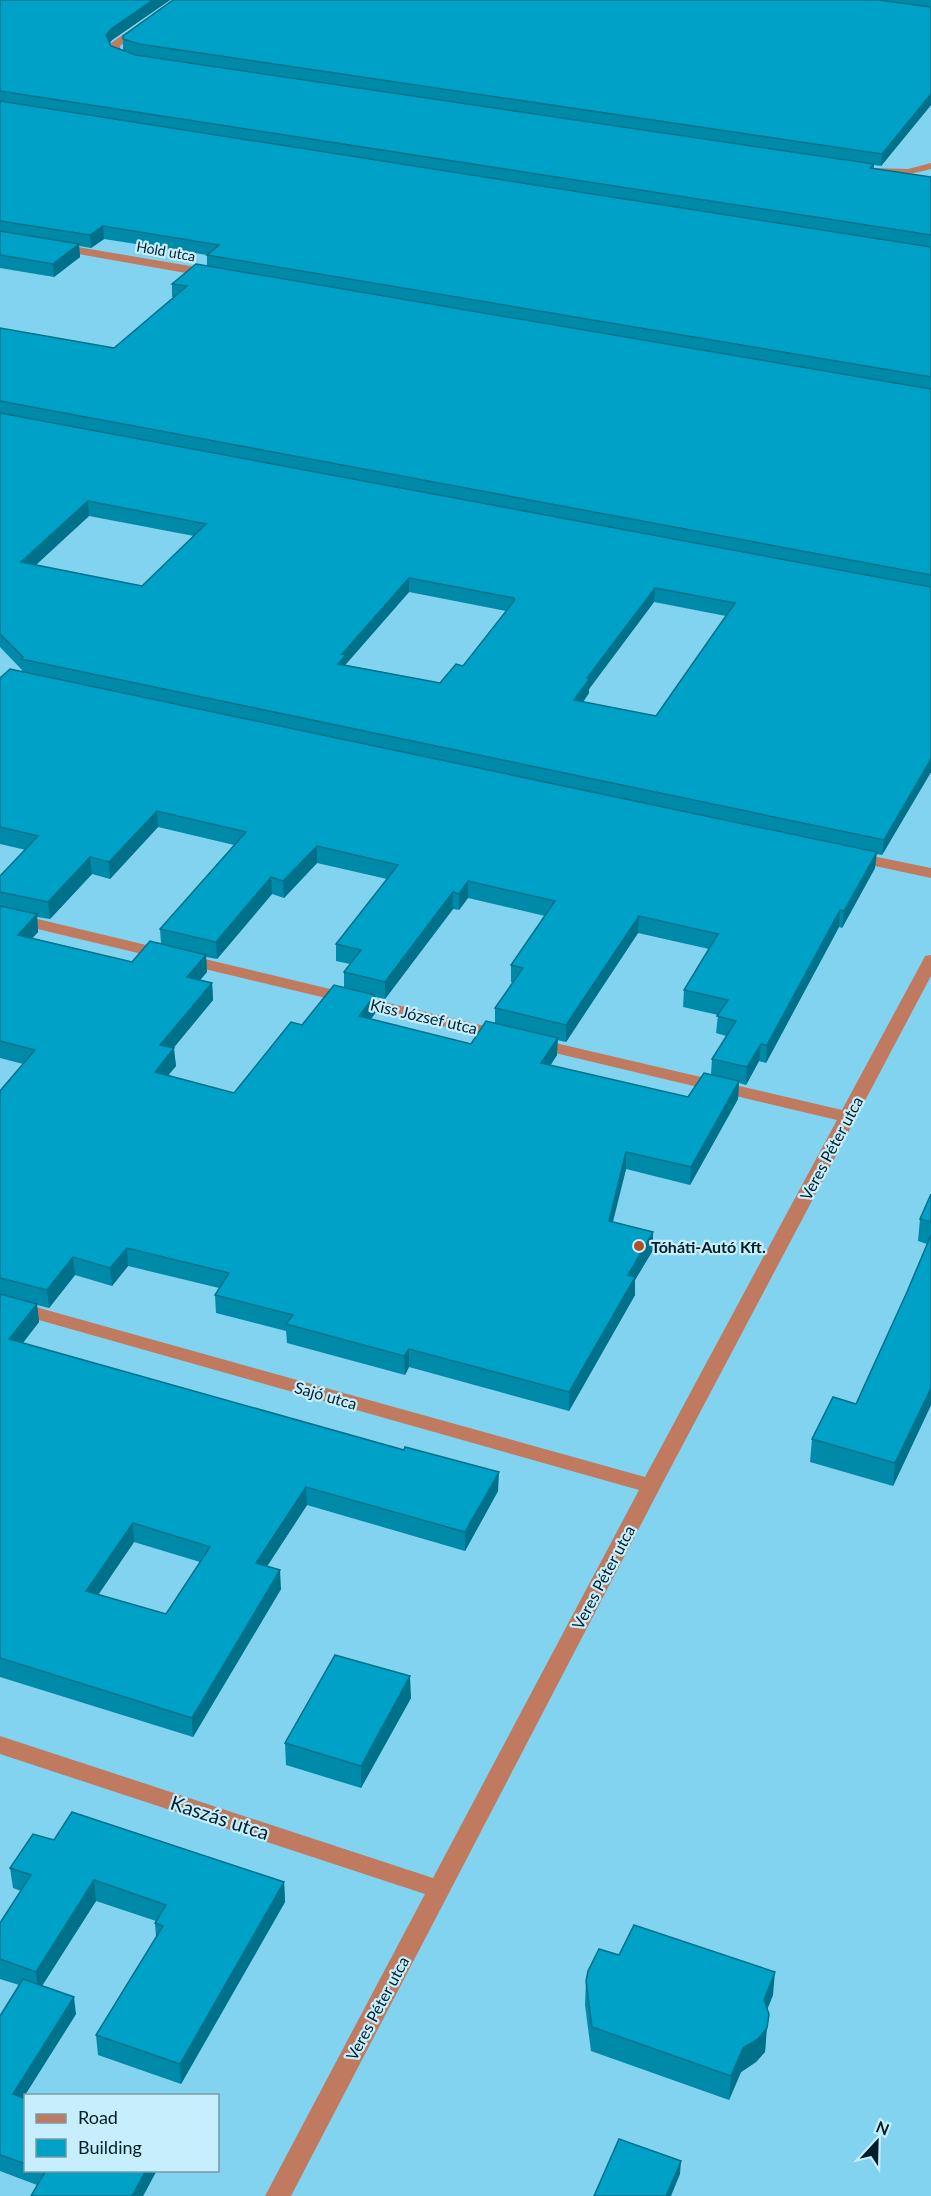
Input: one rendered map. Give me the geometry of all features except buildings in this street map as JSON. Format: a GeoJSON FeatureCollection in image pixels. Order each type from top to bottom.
{"type":"FeatureCollection","features":[{"type":"Feature","properties":{"kind":"street"},"geometry":{"type":"LineString","coordinates":[[141,62],[118,55],[115,52],[115,46],[181,0]]}},
{"type":"Feature","properties":{"kind":"street"},"geometry":{"type":"LineString","coordinates":[[866,170],[898,172],[931,166]]}},
{"type":"Feature","properties":{"kind":"street","name":"Hold utca"},"geometry":{"type":"LineString","coordinates":[[47,246],[221,275]]}},
{"type":"Feature","properties":{"kind":"street"},"geometry":{"type":"LineString","coordinates":[[837,853],[931,873]]}},
{"type":"Feature","properties":{"kind":"street","name":"Kiss József utca"},"geometry":{"type":"LineString","coordinates":[[0,915],[848,1117]]}},
{"type":"Feature","properties":{"kind":"street","name":"Veres Péter utca"},"geometry":{"type":"LineString","coordinates":[[278,2196],[651,1486],[931,960]]}},
{"type":"Feature","properties":{"kind":"street","name":"Sajó utca"},"geometry":{"type":"LineString","coordinates":[[0,1303],[651,1486]]}},
{"type":"Feature","properties":{"kind":"street","name":"Kaszás utca"},"geometry":{"type":"LineString","coordinates":[[0,1745],[439,1889]]}},
{"type":"Feature","properties":{"kind":"place","name":"Tóháti-Autó Kft."},"geometry":{"type":"Point","coordinates":[639,1246]}}]}
